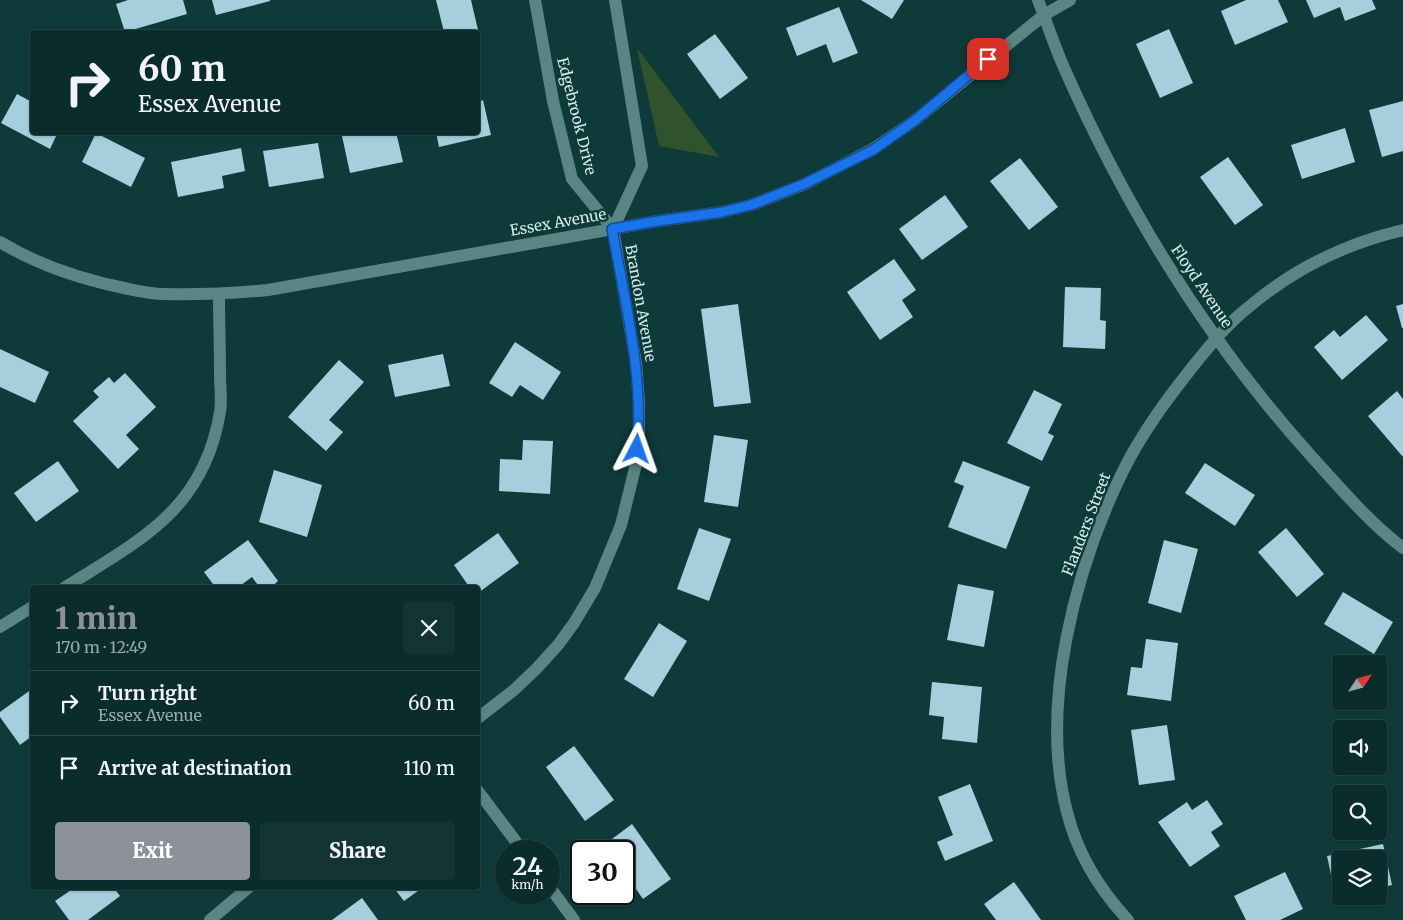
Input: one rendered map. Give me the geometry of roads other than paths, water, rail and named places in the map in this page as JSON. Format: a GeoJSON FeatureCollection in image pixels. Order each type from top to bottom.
{"type":"FeatureCollection","features":[{"type":"Feature","properties":{"kind":"street","name":"Edgebrook Drive"},"geometry":{"type":"LineString","coordinates":[[535,0],[553,101],[572,179],[612,229]]}},
{"type":"Feature","properties":{"kind":"street"},"geometry":{"type":"LineString","coordinates":[[612,229],[642,166],[615,0]]}},
{"type":"Feature","properties":{"kind":"street","name":"Floyd Avenue"},"geometry":{"type":"LineString","coordinates":[[1038,0],[1065,70],[1121,186],[1168,266],[1242,374],[1286,429],[1388,536],[1403,548]]}},
{"type":"Feature","properties":{"kind":"street","name":"Essex Avenue"},"geometry":{"type":"LineString","coordinates":[[0,242],[57,270],[99,283],[164,294],[219,294],[268,290],[658,221],[722,212],[751,205],[804,184],[873,150],[914,121],[1044,15],[1070,0]]}},
{"type":"Feature","properties":{"kind":"street","name":"Brandon Avenue"},"geometry":{"type":"LineString","coordinates":[[480,716],[514,690],[558,645],[595,588],[621,525],[636,464],[639,402],[636,363],[612,229]]}},
{"type":"Feature","properties":{"kind":"street","name":"Flanders Street"},"geometry":{"type":"LineString","coordinates":[[1128,920],[1105,893],[1077,842],[1067,812],[1060,778],[1057,742],[1059,693],[1066,649],[1082,575],[1103,516],[1123,471],[1152,421],[1217,337],[1249,306],[1271,289],[1328,255],[1374,237],[1403,230]]}},
{"type":"Feature","properties":{"kind":"street"},"geometry":{"type":"LineString","coordinates":[[69,585],[143,538],[169,516],[194,484],[204,465],[211,449],[220,411],[219,294]]}},
{"type":"Feature","properties":{"kind":"street"},"geometry":{"type":"LineString","coordinates":[[0,627],[30,608]]}},
{"type":"Feature","properties":{"kind":"street"},"geometry":{"type":"LineString","coordinates":[[480,794],[514,840]]}},
{"type":"Feature","properties":{"kind":"street"},"geometry":{"type":"LineString","coordinates":[[210,920],[246,890]]}},
{"type":"Feature","properties":{"kind":"street"},"geometry":{"type":"LineString","coordinates":[[560,901],[574,920]]}}]}
